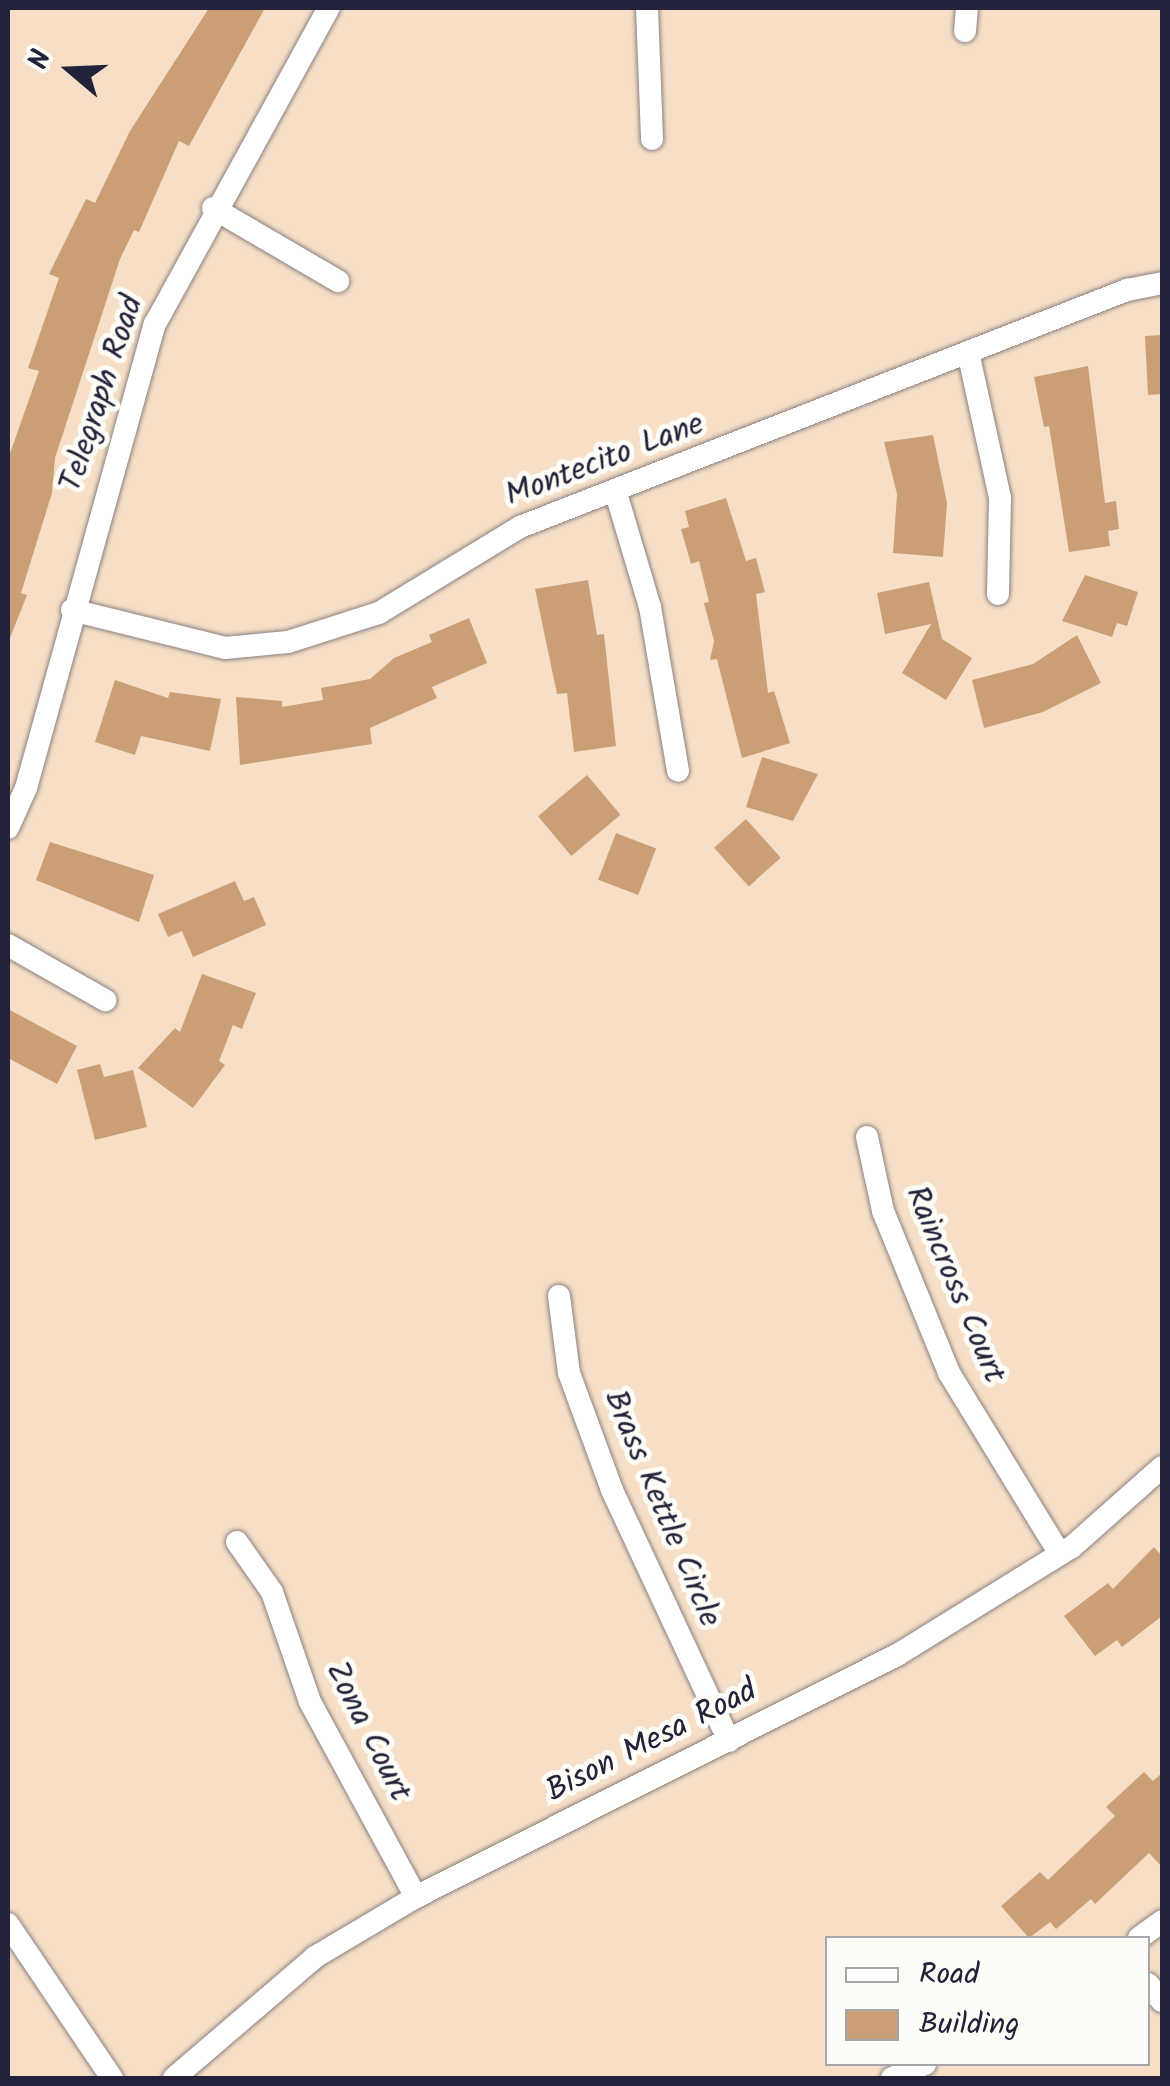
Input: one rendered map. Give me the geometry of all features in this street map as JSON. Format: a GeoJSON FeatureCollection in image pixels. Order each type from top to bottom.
{"type":"FeatureCollection","features":[{"type":"Feature","properties":{"kind":"street","name":"Telegraph Road"},"geometry":{"type":"LineString","coordinates":[[8,828],[26,788],[72,610],[155,324],[213,208],[328,8]]}},
{"type":"Feature","properties":{"kind":"street"},"geometry":{"type":"LineString","coordinates":[[648,8],[652,138]]}},
{"type":"Feature","properties":{"kind":"street"},"geometry":{"type":"LineString","coordinates":[[213,208],[338,281]]}},
{"type":"Feature","properties":{"kind":"street","name":"Montecito Lane"},"geometry":{"type":"LineString","coordinates":[[72,610],[225,648],[288,642],[379,613],[520,526],[616,493],[968,352],[1162,283]]}},
{"type":"Feature","properties":{"kind":"street"},"geometry":{"type":"LineString","coordinates":[[968,352],[1000,498],[998,594]]}},
{"type":"Feature","properties":{"kind":"street"},"geometry":{"type":"LineString","coordinates":[[616,493],[650,607],[678,771]]}},
{"type":"Feature","properties":{"kind":"street"},"geometry":{"type":"LineString","coordinates":[[8,945],[105,1000]]}},
{"type":"Feature","properties":{"kind":"street","name":"Raincross Court"},"geometry":{"type":"LineString","coordinates":[[868,1137],[883,1211],[949,1373],[1060,1554]]}},
{"type":"Feature","properties":{"kind":"street","name":"Brass Kettle Circle"},"geometry":{"type":"LineString","coordinates":[[559,1296],[569,1373],[612,1490],[728,1741]]}},
{"type":"Feature","properties":{"kind":"street","name":"Bison Mesa Road"},"geometry":{"type":"LineString","coordinates":[[174,2078],[315,1957],[416,1896],[897,1655],[1060,1554],[1162,1467]]}},
{"type":"Feature","properties":{"kind":"street","name":"Zona Court"},"geometry":{"type":"LineString","coordinates":[[237,1542],[272,1592],[310,1702],[416,1896]]}},
{"type":"Feature","properties":{"kind":"street"},"geometry":{"type":"LineString","coordinates":[[1141,1936],[1162,1921]]}},
{"type":"Feature","properties":{"kind":"street"},"geometry":{"type":"LineString","coordinates":[[8,1924],[112,2078]]}},
{"type":"Feature","properties":{"kind":"street"},"geometry":{"type":"LineString","coordinates":[[892,2078],[920,2066]]}},
{"type":"Feature","properties":{"kind":"building"},"geometry":{"type":"Polygon","coordinates":[[[209,8],[265,8],[189,146],[179,141],[139,232],[134,230],[120,259],[55,458],[52,493],[21,593],[27,595],[8,643],[8,459],[39,371],[28,368],[59,278],[49,274],[86,199],[95,203],[130,131],[209,8]]]}},
{"type":"Feature","properties":{"kind":"building"},"geometry":{"type":"Polygon","coordinates":[[[1162,335],[1162,394],[1148,395],[1145,336],[1162,335]]]}},
{"type":"Feature","properties":{"kind":"building"},"geometry":{"type":"Polygon","coordinates":[[[1088,366],[1105,503],[1116,501],[1119,529],[1108,531],[1110,546],[1069,552],[1049,426],[1044,427],[1034,377],[1088,366]]]}},
{"type":"Feature","properties":{"kind":"building"},"geometry":{"type":"Polygon","coordinates":[[[933,435],[947,503],[943,557],[893,553],[897,494],[884,442],[933,435]]]}},
{"type":"Feature","properties":{"kind":"building"},"geometry":{"type":"Polygon","coordinates":[[[726,498],[746,561],[756,558],[765,592],[756,594],[768,693],[774,691],[790,743],[742,758],[717,659],[710,660],[714,641],[699,561],[691,564],[681,529],[689,527],[685,511],[726,498]]]}},
{"type":"Feature","properties":{"kind":"building"},"geometry":{"type":"Polygon","coordinates":[[[1085,575],[1138,592],[1127,626],[1117,623],[1112,637],[1062,621],[1085,575]]]}},
{"type":"Feature","properties":{"kind":"building"},"geometry":{"type":"Polygon","coordinates":[[[588,580],[597,635],[604,634],[616,746],[574,752],[567,693],[557,694],[535,589],[588,580]]]}},
{"type":"Feature","properties":{"kind":"building"},"geometry":{"type":"Polygon","coordinates":[[[929,582],[942,639],[972,658],[946,700],[902,673],[931,624],[885,634],[877,593],[929,582]]]}},
{"type":"Feature","properties":{"kind":"building"},"geometry":{"type":"Polygon","coordinates":[[[469,618],[487,663],[432,687],[437,698],[370,728],[372,744],[240,765],[236,697],[282,701],[282,707],[323,700],[321,688],[370,679],[394,658],[432,642],[429,635],[469,618]]]}},
{"type":"Feature","properties":{"kind":"building"},"geometry":{"type":"Polygon","coordinates":[[[1077,635],[1101,683],[1043,712],[984,728],[972,680],[1033,664],[1077,635]]]}},
{"type":"Feature","properties":{"kind":"building"},"geometry":{"type":"Polygon","coordinates":[[[115,680],[168,698],[170,692],[221,699],[210,751],[141,736],[135,755],[95,742],[115,680]]]}},
{"type":"Feature","properties":{"kind":"building"},"geometry":{"type":"Polygon","coordinates":[[[762,757],[818,774],[793,821],[746,807],[762,757]]]}},
{"type":"Feature","properties":{"kind":"building"},"geometry":{"type":"Polygon","coordinates":[[[587,775],[620,815],[571,856],[538,816],[587,775]]]}},
{"type":"Feature","properties":{"kind":"building"},"geometry":{"type":"Polygon","coordinates":[[[746,819],[781,858],[749,886],[714,848],[746,819]]]}},
{"type":"Feature","properties":{"kind":"building"},"geometry":{"type":"Polygon","coordinates":[[[616,833],[656,848],[638,895],[598,880],[616,833]]]}},
{"type":"Feature","properties":{"kind":"building"},"geometry":{"type":"Polygon","coordinates":[[[50,842],[154,875],[139,922],[36,880],[50,842]]]}},
{"type":"Feature","properties":{"kind":"building"},"geometry":{"type":"Polygon","coordinates":[[[235,881],[244,901],[254,897],[266,925],[193,957],[182,931],[168,937],[158,914],[235,881]]]}},
{"type":"Feature","properties":{"kind":"building"},"geometry":{"type":"Polygon","coordinates":[[[202,974],[256,993],[242,1029],[233,1025],[219,1061],[225,1065],[193,1108],[138,1068],[175,1028],[180,1032],[202,974]]]}},
{"type":"Feature","properties":{"kind":"building"},"geometry":{"type":"Polygon","coordinates":[[[8,1009],[77,1046],[57,1084],[8,1058],[8,1009]]]}},
{"type":"Feature","properties":{"kind":"building"},"geometry":{"type":"Polygon","coordinates":[[[100,1064],[104,1077],[133,1070],[147,1127],[95,1140],[77,1070],[100,1064]]]}},
{"type":"Feature","properties":{"kind":"building"},"geometry":{"type":"Polygon","coordinates":[[[1154,1547],[1162,1556],[1162,1616],[1122,1647],[1117,1640],[1095,1656],[1064,1616],[1108,1583],[1113,1589],[1154,1547]]]}},
{"type":"Feature","properties":{"kind":"building"},"geometry":{"type":"Polygon","coordinates":[[[1144,1772],[1153,1781],[1162,1773],[1162,1867],[1149,1853],[1095,1904],[1091,1899],[1056,1929],[1050,1922],[1027,1936],[1001,1906],[1040,1872],[1048,1880],[1115,1816],[1106,1807],[1144,1772]]]}}]}
